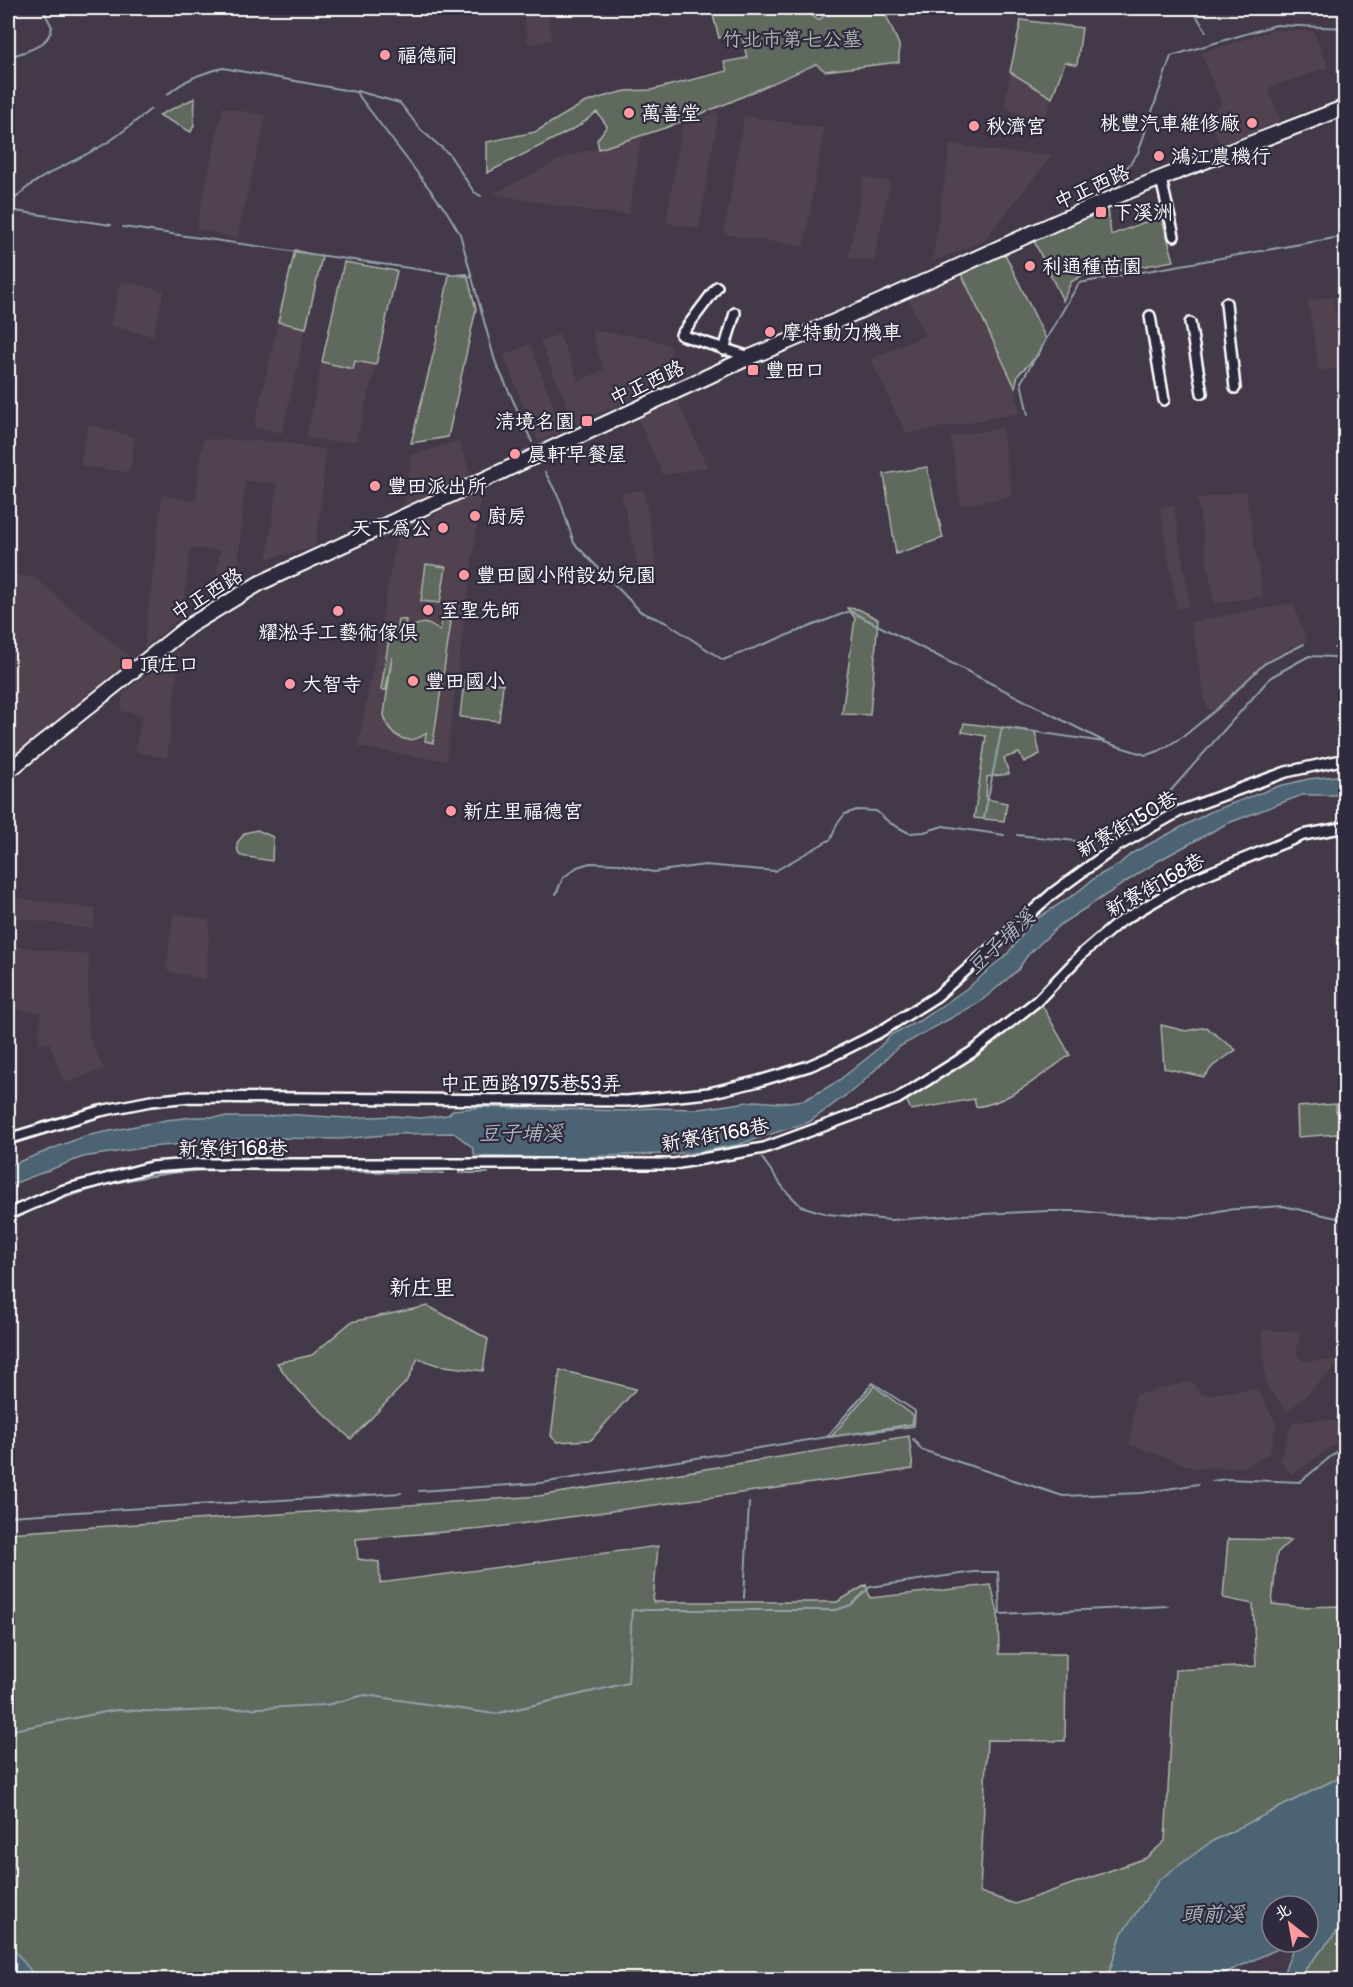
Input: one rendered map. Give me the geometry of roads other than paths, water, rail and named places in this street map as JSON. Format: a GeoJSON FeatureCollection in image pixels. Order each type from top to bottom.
{"type":"FeatureCollection","features":[{"type":"Feature","properties":{"kind":"main road","name":"中正西路"},"geometry":{"type":"LineString","coordinates":[[8,771],[189,626],[260,583],[750,357],[818,330],[924,281],[1161,179],[1346,107]]}},
{"type":"Feature","properties":{"kind":"street"},"geometry":{"type":"LineString","coordinates":[[1161,179],[1174,236]]}},
{"type":"Feature","properties":{"kind":"street"},"geometry":{"type":"LineString","coordinates":[[717,287],[681,335],[750,357]]}},
{"type":"Feature","properties":{"kind":"street"},"geometry":{"type":"LineString","coordinates":[[1226,303],[1235,388]]}},
{"type":"Feature","properties":{"kind":"street"},"geometry":{"type":"LineString","coordinates":[[724,350],[735,313]]}},
{"type":"Feature","properties":{"kind":"street"},"geometry":{"type":"LineString","coordinates":[[1150,316],[1164,400]]}},
{"type":"Feature","properties":{"kind":"street"},"geometry":{"type":"LineString","coordinates":[[1190,323],[1202,393]]}},
{"type":"Feature","properties":{"kind":"street","name":"新寮街150巷"},"geometry":{"type":"LineString","coordinates":[[1012,928],[1053,893],[1116,847],[1180,811],[1286,772],[1346,759]]}},
{"type":"Feature","properties":{"kind":"street","name":"新寮街168巷"},"geometry":{"type":"LineString","coordinates":[[8,1214],[64,1190],[151,1167],[193,1164],[674,1164],[764,1148],[897,1099],[972,1052],[1037,1001],[1084,952],[1118,923],[1187,882],[1303,835],[1346,827]]}},
{"type":"Feature","properties":{"kind":"street","name":"中正西路1975巷53弄"},"geometry":{"type":"LineString","coordinates":[[8,1139],[100,1111],[151,1101],[190,1097],[608,1101],[683,1096],[726,1089],[809,1066],[878,1033],[937,996],[1012,928]]}},
{"type":"Feature","properties":{"kind":"water","name":"豆子埔溪"},"geometry":{"type":"Polygon","coordinates":[[[1345,775],[1345,795],[1302,795],[1226,824],[1158,861],[1061,924],[1027,956],[1018,970],[980,1002],[897,1048],[860,1085],[809,1122],[737,1145],[691,1153],[548,1158],[475,1156],[472,1147],[454,1133],[397,1134],[340,1139],[231,1140],[149,1147],[83,1157],[8,1186],[8,1166],[85,1136],[166,1120],[194,1117],[266,1117],[283,1114],[347,1118],[394,1116],[420,1118],[448,1115],[453,1110],[483,1107],[625,1111],[648,1108],[700,1109],[755,1101],[781,1103],[804,1100],[838,1081],[871,1055],[892,1034],[923,1019],[970,986],[1008,953],[1033,921],[1075,894],[1096,877],[1118,865],[1132,853],[1210,812],[1279,786],[1309,779],[1345,775]]]}},
{"type":"Feature","properties":{"kind":"water","name":"頭前溪"},"geometry":{"type":"Polygon","coordinates":[[[1345,1775],[1345,1922],[1320,1952],[1320,1894],[1260,1894],[1260,1954],[1267,1954],[1216,1979],[1107,1979],[1122,1933],[1159,1880],[1211,1842],[1345,1775]]]}},
{"type":"Feature","properties":{"kind":"water"},"geometry":{"type":"Polygon","coordinates":[[[8,1942],[37,1979],[8,1979],[8,1942]]]}},
{"type":"Feature","properties":{"kind":"water","name":"頭前溪"},"geometry":{"type":"Polygon","coordinates":[[[1291,1954],[1318,1954],[1297,1979],[1281,1979],[1291,1954]]]}},
{"type":"Feature","properties":{"kind":"waterway"},"geometry":{"type":"LineString","coordinates":[[8,57],[35,48],[50,34],[52,27],[42,8]]}},
{"type":"Feature","properties":{"kind":"waterway"},"geometry":{"type":"LineString","coordinates":[[1192,8],[1206,32]]}},
{"type":"Feature","properties":{"kind":"waterway"},"geometry":{"type":"LineString","coordinates":[[1126,169],[1138,153],[1171,56],[1276,25],[1346,28]]}},
{"type":"Feature","properties":{"kind":"waterway"},"geometry":{"type":"LineString","coordinates":[[167,95],[193,78],[223,68],[356,92],[447,212],[460,234],[495,361],[532,442]]}},
{"type":"Feature","properties":{"kind":"waterway"},"geometry":{"type":"LineString","coordinates":[[357,91],[400,103],[421,130],[449,154],[474,192],[481,196]]}},
{"type":"Feature","properties":{"kind":"waterway"},"geometry":{"type":"LineString","coordinates":[[8,208],[28,187],[111,140],[151,109]]}},
{"type":"Feature","properties":{"kind":"waterway"},"geometry":{"type":"LineString","coordinates":[[1321,124],[1346,115]]}},
{"type":"Feature","properties":{"kind":"waterway"},"geometry":{"type":"LineString","coordinates":[[1229,160],[1308,129]]}},
{"type":"Feature","properties":{"kind":"waterway"},"geometry":{"type":"LineString","coordinates":[[8,210],[111,225]]}},
{"type":"Feature","properties":{"kind":"waterway"},"geometry":{"type":"LineString","coordinates":[[123,227],[472,277]]}},
{"type":"Feature","properties":{"kind":"waterway"},"geometry":{"type":"LineString","coordinates":[[1028,415],[1021,382],[1079,283],[1346,236]]}},
{"type":"Feature","properties":{"kind":"waterway"},"geometry":{"type":"LineString","coordinates":[[545,472],[560,500],[574,543],[641,612],[667,623],[723,660],[850,611],[1107,743],[1146,755],[1159,751],[1184,736],[1217,709],[1264,664],[1304,644]]}},
{"type":"Feature","properties":{"kind":"waterway"},"geometry":{"type":"LineString","coordinates":[[1334,648],[1346,646]]}},
{"type":"Feature","properties":{"kind":"waterway"},"geometry":{"type":"LineString","coordinates":[[1166,796],[1271,677],[1309,656],[1334,657],[1346,668]]}},
{"type":"Feature","properties":{"kind":"waterway"},"geometry":{"type":"LineString","coordinates":[[984,818],[1002,727],[1104,742]]}},
{"type":"Feature","properties":{"kind":"waterway"},"geometry":{"type":"LineString","coordinates":[[1017,835],[1096,843],[1112,840],[1161,801]]}},
{"type":"Feature","properties":{"kind":"waterway"},"geometry":{"type":"LineString","coordinates":[[556,894],[563,878],[577,867],[590,863],[620,864],[653,872],[705,865],[775,871],[831,839],[837,824],[845,814],[857,810],[876,811],[890,823],[909,833],[924,832],[943,826],[1004,835]]}},
{"type":"Feature","properties":{"kind":"waterway"},"geometry":{"type":"LineString","coordinates":[[762,1158],[785,1190],[801,1206],[827,1214],[891,1220],[1048,1211],[1193,1217],[1223,1210],[1283,1206],[1346,1220]]}},
{"type":"Feature","properties":{"kind":"waterway"},"geometry":{"type":"LineString","coordinates":[[8,1222],[61,1199],[116,1183],[172,1173],[230,1170]]}},
{"type":"Feature","properties":{"kind":"waterway"},"geometry":{"type":"LineString","coordinates":[[244,1170],[444,1173]]}},
{"type":"Feature","properties":{"kind":"waterway"},"geometry":{"type":"LineString","coordinates":[[459,1173],[488,1173]]}},
{"type":"Feature","properties":{"kind":"waterway"},"geometry":{"type":"LineString","coordinates":[[419,1491],[541,1483],[827,1437],[914,1426],[915,1411],[873,1383],[827,1437]]}},
{"type":"Feature","properties":{"kind":"waterway"},"geometry":{"type":"LineString","coordinates":[[913,1439],[922,1450],[1063,1496],[1142,1493],[1198,1484]]}},
{"type":"Feature","properties":{"kind":"waterway"},"geometry":{"type":"LineString","coordinates":[[1212,1481],[1226,1479],[1300,1482],[1346,1444]]}},
{"type":"Feature","properties":{"kind":"waterway"},"geometry":{"type":"LineString","coordinates":[[8,1516],[401,1493]]}},
{"type":"Feature","properties":{"kind":"waterway"},"geometry":{"type":"LineString","coordinates":[[744,1598],[749,1503]]}},
{"type":"Feature","properties":{"kind":"waterway"},"geometry":{"type":"LineString","coordinates":[[8,1731],[116,1710],[166,1712],[326,1705],[365,1695],[495,1714],[628,1683],[632,1610],[836,1610],[851,1605],[870,1587],[974,1572],[998,1572],[1000,1614],[1168,1606]]}},
{"type":"Feature","properties":{"kind":"place","name":"福德祠"},"geometry":{"type":"Point","coordinates":[385,55]}},
{"type":"Feature","properties":{"kind":"place","name":"萬善堂"},"geometry":{"type":"Point","coordinates":[629,113]}},
{"type":"Feature","properties":{"kind":"place","name":"桃豐汽車維修廠"},"geometry":{"type":"Point","coordinates":[1252,123]}},
{"type":"Feature","properties":{"kind":"place","name":"秋濟宮"},"geometry":{"type":"Point","coordinates":[974,126]}},
{"type":"Feature","properties":{"kind":"place","name":"鴻江農機行"},"geometry":{"type":"Point","coordinates":[1159,156]}},
{"type":"Feature","properties":{"kind":"place","name":"下溪洲"},"geometry":{"type":"Point","coordinates":[1101,212]}},
{"type":"Feature","properties":{"kind":"place","name":"利通種苗園"},"geometry":{"type":"Point","coordinates":[1030,266]}},
{"type":"Feature","properties":{"kind":"place","name":"摩特動力機車"},"geometry":{"type":"Point","coordinates":[770,332]}},
{"type":"Feature","properties":{"kind":"place","name":"豐田口"},"geometry":{"type":"Point","coordinates":[753,370]}},
{"type":"Feature","properties":{"kind":"place","name":"清境名園"},"geometry":{"type":"Point","coordinates":[587,421]}},
{"type":"Feature","properties":{"kind":"place","name":"晨軒早餐屋"},"geometry":{"type":"Point","coordinates":[515,454]}},
{"type":"Feature","properties":{"kind":"place","name":"豐田派出所"},"geometry":{"type":"Point","coordinates":[375,486]}},
{"type":"Feature","properties":{"kind":"place","name":"廚房"},"geometry":{"type":"Point","coordinates":[475,516]}},
{"type":"Feature","properties":{"kind":"place","name":"天下為公"},"geometry":{"type":"Point","coordinates":[443,528]}},
{"type":"Feature","properties":{"kind":"place","name":"豐田國小附設幼兒園"},"geometry":{"type":"Point","coordinates":[464,575]}},
{"type":"Feature","properties":{"kind":"place","name":"至聖先師"},"geometry":{"type":"Point","coordinates":[428,610]}},
{"type":"Feature","properties":{"kind":"place","name":"耀淞手工藝術傢俱"},"geometry":{"type":"Point","coordinates":[338,611]}},
{"type":"Feature","properties":{"kind":"place","name":"頂庄口"},"geometry":{"type":"Point","coordinates":[127,664]}},
{"type":"Feature","properties":{"kind":"place","name":"豐田國小"},"geometry":{"type":"Point","coordinates":[413,681]}},
{"type":"Feature","properties":{"kind":"place","name":"大智寺"},"geometry":{"type":"Point","coordinates":[290,684]}},
{"type":"Feature","properties":{"kind":"place","name":"新庄里福德宮"},"geometry":{"type":"Point","coordinates":[451,811]}},
{"type":"Feature","properties":{"kind":"district","name":"新庄里"},"geometry":{"type":"Point","coordinates":[422,1288]}},
{"type":"Feature","properties":{"kind":"park label","name":"竹北市第七公墓"},"geometry":{"type":"Point","coordinates":[792,39]}}]}
